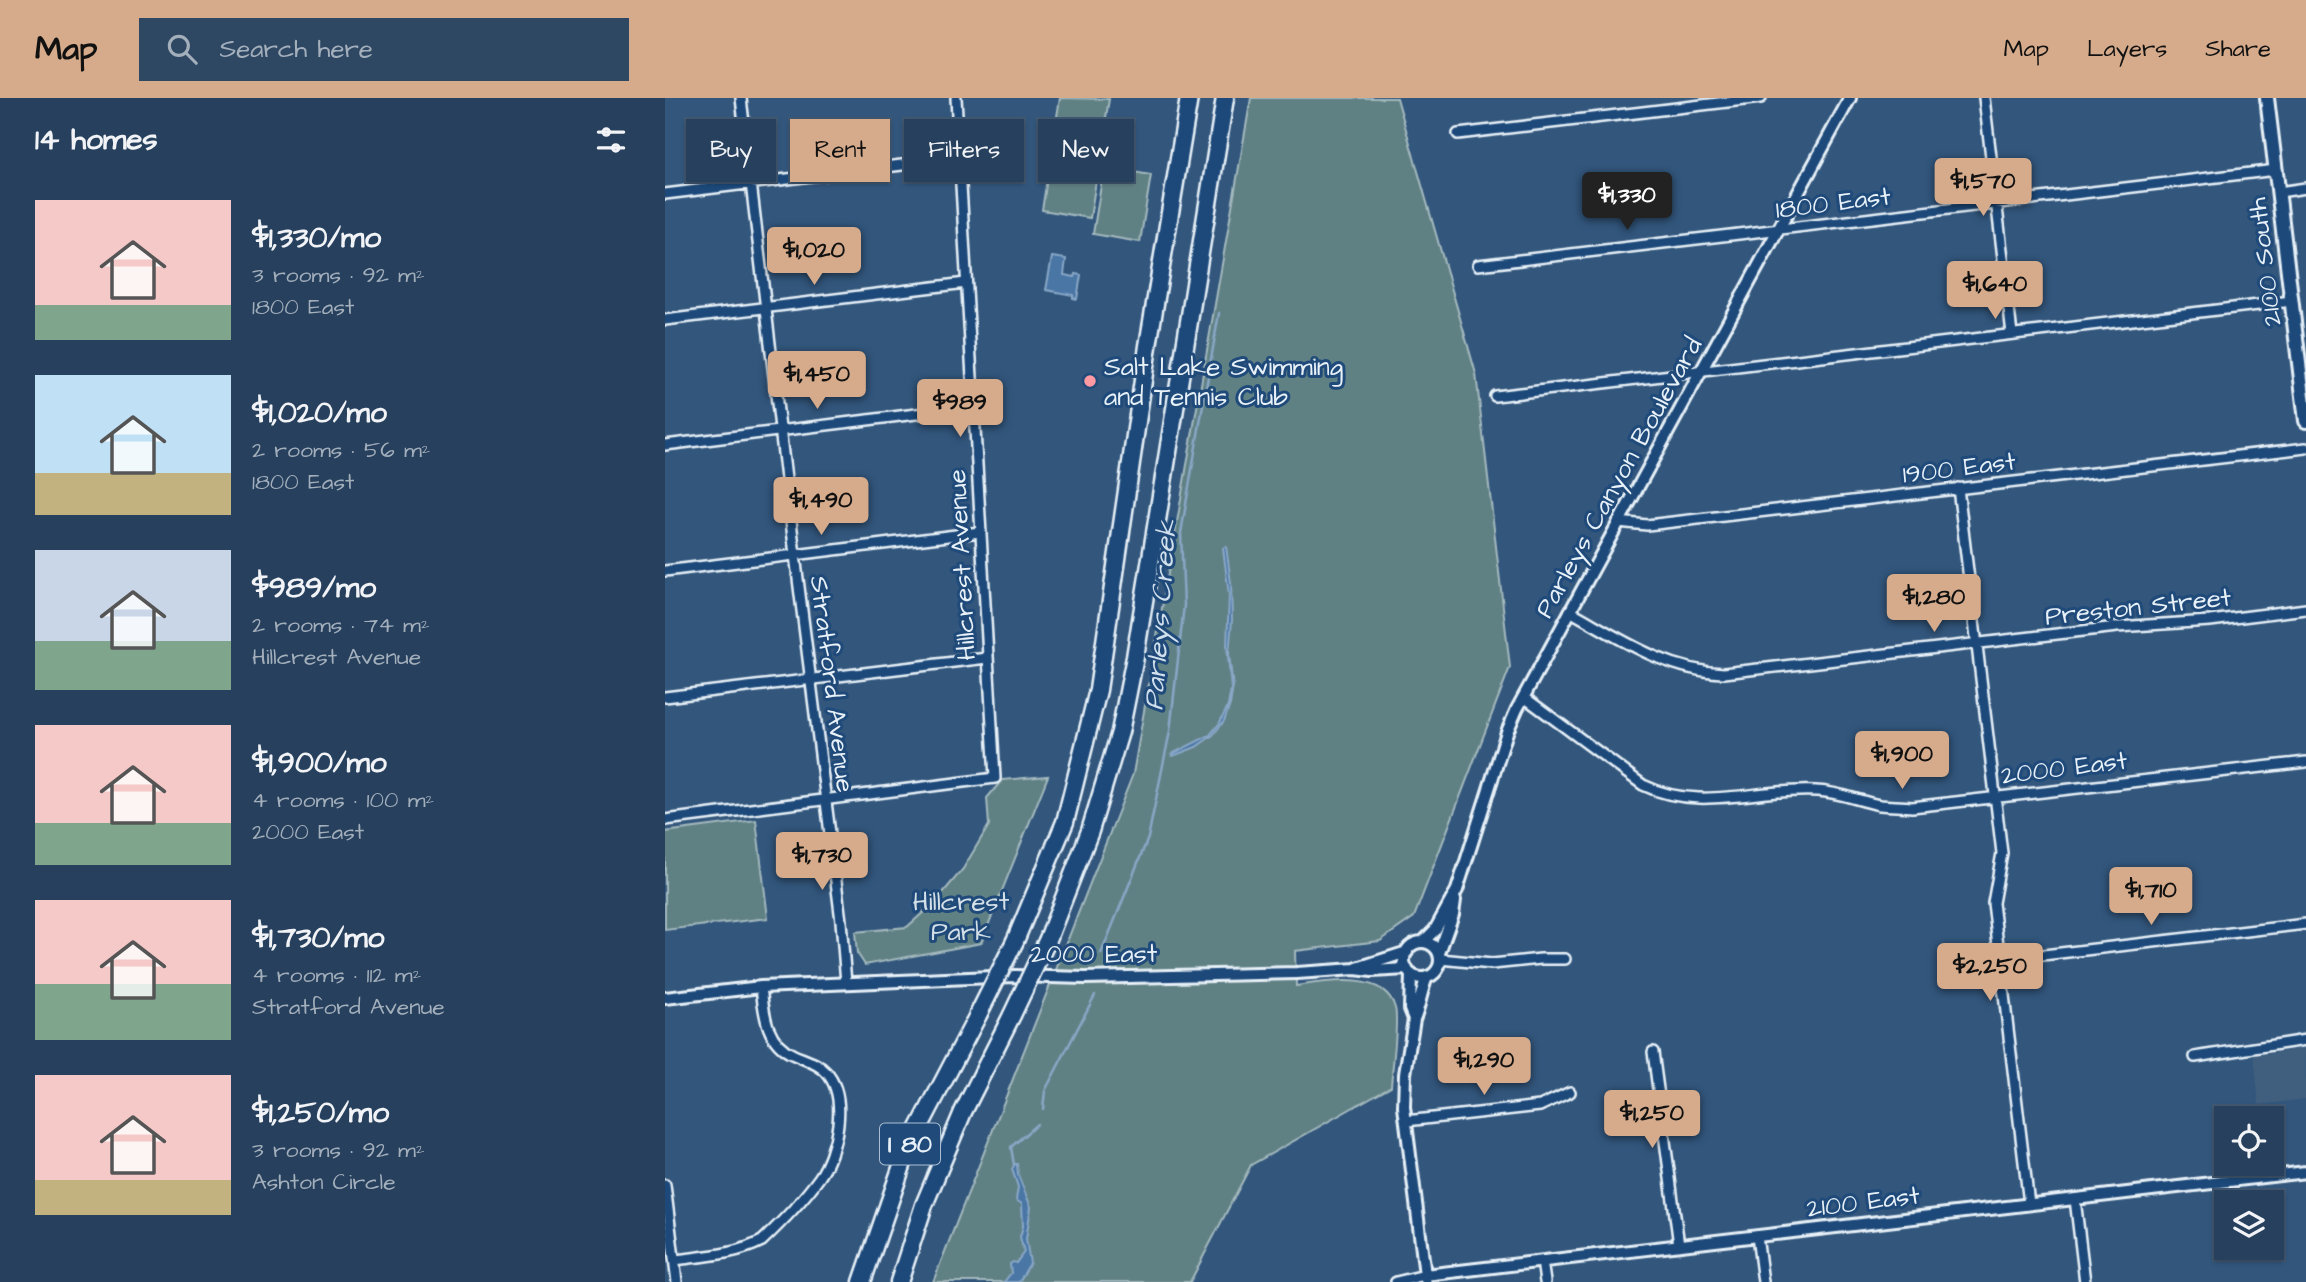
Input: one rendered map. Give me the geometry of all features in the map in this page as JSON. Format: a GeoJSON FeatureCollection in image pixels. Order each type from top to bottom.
{"type":"FeatureCollection","features":[{"type":"Feature","properties":{"kind":"highway","name":"I 80"},"geometry":{"type":"LineString","coordinates":[[862,1282],[907,1150],[1015,941],[1065,822],[1098,690],[1148,346],[1189,98]]}},
{"type":"Feature","properties":{"kind":"highway","name":"I 80"},"geometry":{"type":"LineString","coordinates":[[899,1282],[924,1205],[963,1112],[1048,939],[1090,831],[1120,732],[1135,657],[1225,98]]}},
{"type":"Feature","properties":{"kind":"main road","name":"2100 South"},"geometry":{"type":"LineString","coordinates":[[2267,98],[2306,421]]}},
{"type":"Feature","properties":{"kind":"street","name":"Stratford Avenue"},"geometry":{"type":"LineString","coordinates":[[741,98],[847,969],[846,983]]}},
{"type":"Feature","properties":{"kind":"street","name":"Hillcrest Avenue"},"geometry":{"type":"LineString","coordinates":[[956,98],[957,119]]}},
{"type":"Feature","properties":{"kind":"street"},"geometry":{"type":"LineString","coordinates":[[1458,134],[1761,98]]}},
{"type":"Feature","properties":{"kind":"street","name":"Parleys Canyon Boulevard"},"geometry":{"type":"LineString","coordinates":[[1440,956],[1453,914],[1457,890],[1507,732],[1524,696],[1850,98]]}},
{"type":"Feature","properties":{"kind":"street"},"geometry":{"type":"LineString","coordinates":[[1983,98],[2012,334]]}},
{"type":"Feature","properties":{"kind":"street"},"geometry":{"type":"LineString","coordinates":[[665,194],[904,165]]}},
{"type":"Feature","properties":{"kind":"street","name":"1800 East"},"geometry":{"type":"LineString","coordinates":[[1478,265],[2276,170]]}},
{"type":"Feature","properties":{"kind":"street","name":"Hillcrest Avenue"},"geometry":{"type":"LineString","coordinates":[[826,800],[995,778],[960,182]]}},
{"type":"Feature","properties":{"kind":"street"},"geometry":{"type":"LineString","coordinates":[[2279,191],[2306,188]]}},
{"type":"Feature","properties":{"kind":"street"},"geometry":{"type":"LineString","coordinates":[[665,320],[966,283]]}},
{"type":"Feature","properties":{"kind":"street"},"geometry":{"type":"LineString","coordinates":[[1495,396],[2292,301]]}},
{"type":"Feature","properties":{"kind":"street"},"geometry":{"type":"LineString","coordinates":[[665,445],[973,407]]}},
{"type":"Feature","properties":{"kind":"street","name":"1900 East"},"geometry":{"type":"LineString","coordinates":[[1618,522],[1647,525],[2306,448]]}},
{"type":"Feature","properties":{"kind":"street"},"geometry":{"type":"LineString","coordinates":[[1958,488],[2002,858],[1993,903],[2029,1204]]}},
{"type":"Feature","properties":{"kind":"street"},"geometry":{"type":"LineString","coordinates":[[665,571],[980,532]]}},
{"type":"Feature","properties":{"kind":"street","name":"Preston Street"},"geometry":{"type":"LineString","coordinates":[[1570,611],[1658,659],[1714,673],[2306,609]]}},
{"type":"Feature","properties":{"kind":"street"},"geometry":{"type":"LineString","coordinates":[[665,697],[987,658]]}},
{"type":"Feature","properties":{"kind":"street","name":"2000 East"},"geometry":{"type":"LineString","coordinates":[[1524,696],[1631,777],[1665,794],[1729,798],[1819,791],[1880,805],[1912,807],[2306,762]]}},
{"type":"Feature","properties":{"kind":"street"},"geometry":{"type":"LineString","coordinates":[[665,820],[826,800]]}},
{"type":"Feature","properties":{"kind":"street","name":"Parleys Canyon Boulevard"},"geometry":{"type":"LineString","coordinates":[[1423,942],[1435,930],[1457,890]]}},
{"type":"Feature","properties":{"kind":"street"},"geometry":{"type":"LineString","coordinates":[[2000,960],[2306,924]]}},
{"type":"Feature","properties":{"kind":"street"},"geometry":{"type":"LineString","coordinates":[[1414,1019],[1405,957],[1415,944],[1423,942],[1431,945],[1440,956],[1492,964],[1565,959]]}},
{"type":"Feature","properties":{"kind":"street","name":"2000 East"},"geometry":{"type":"LineString","coordinates":[[1355,969],[1407,952]]}},
{"type":"Feature","properties":{"kind":"street"},"geometry":{"type":"LineString","coordinates":[[1396,1282],[1425,1279],[1404,1107],[1405,1074],[1421,991],[1427,977],[1437,970],[1440,956]]}},
{"type":"Feature","properties":{"kind":"street","name":"2000 East"},"geometry":{"type":"LineString","coordinates":[[665,998],[761,987],[1015,976],[1085,978],[1355,969],[1409,971]]}},
{"type":"Feature","properties":{"kind":"street"},"geometry":{"type":"LineString","coordinates":[[1409,971],[1416,977],[1427,977]]}},
{"type":"Feature","properties":{"kind":"street"},"geometry":{"type":"LineString","coordinates":[[674,1260],[732,1252],[762,1241],[819,1178],[831,1153],[840,1114],[835,1085],[826,1072],[776,1043],[764,1017],[761,987]]}},
{"type":"Feature","properties":{"kind":"street"},"geometry":{"type":"LineString","coordinates":[[2195,1057],[2306,1040]]}},
{"type":"Feature","properties":{"kind":"street"},"geometry":{"type":"LineString","coordinates":[[1653,1052],[1679,1245]]}},
{"type":"Feature","properties":{"kind":"street"},"geometry":{"type":"LineString","coordinates":[[1406,1121],[1540,1106],[1570,1092]]}},
{"type":"Feature","properties":{"kind":"street","name":"2100 East"},"geometry":{"type":"LineString","coordinates":[[1425,1279],[1542,1261],[2306,1172]]}},
{"type":"Feature","properties":{"kind":"street"},"geometry":{"type":"LineString","coordinates":[[665,1185],[677,1282]]}},
{"type":"Feature","properties":{"kind":"street"},"geometry":{"type":"LineString","coordinates":[[2075,1199],[2085,1282]]}},
{"type":"Feature","properties":{"kind":"street"},"geometry":{"type":"LineString","coordinates":[[1757,1236],[1763,1282]]}},
{"type":"Feature","properties":{"kind":"street"},"geometry":{"type":"LineString","coordinates":[[1542,1261],[1545,1282]]}},
{"type":"Feature","properties":{"kind":"shaded area"},"geometry":{"type":"Polygon","coordinates":[[[1052,257],[1066,259],[1064,275],[1081,275],[1077,299],[1073,298],[1073,295],[1046,290],[1052,257]]]}},
{"type":"Feature","properties":{"kind":"shaded area"},"geometry":{"type":"Polygon","coordinates":[[[1226,546],[1232,620],[1229,654],[1233,687],[1230,705],[1224,721],[1213,735],[1196,747],[1173,756],[1172,754],[1210,735],[1228,706],[1231,689],[1227,646],[1229,595],[1223,548],[1226,546]]]}},
{"type":"Feature","properties":{"kind":"shaded area"},"geometry":{"type":"Polygon","coordinates":[[[2306,1048],[2306,1099],[2259,1105],[2254,1056],[2306,1048]]]}},
{"type":"Feature","properties":{"kind":"shaded area"},"geometry":{"type":"Polygon","coordinates":[[[1015,1164],[1031,1207],[1026,1239],[1030,1263],[1019,1282],[1004,1282],[1011,1273],[1010,1264],[1016,1263],[1024,1252],[1020,1237],[1023,1226],[1022,1204],[1016,1200],[1018,1187],[1012,1169],[1015,1164]]]}},
{"type":"Feature","properties":{"kind":"green space"},"geometry":{"type":"Polygon","coordinates":[[[1060,98],[1109,99],[1106,119],[1057,119],[1060,98]]]}},
{"type":"Feature","properties":{"kind":"green space"},"geometry":{"type":"Polygon","coordinates":[[[1251,98],[1397,98],[1476,374],[1510,667],[1414,917],[1380,941],[1295,951],[1296,986],[1352,981],[1379,988],[1389,996],[1396,1015],[1391,1086],[1251,1165],[1190,1282],[933,1282],[1133,774],[1251,98]]]}},
{"type":"Feature","properties":{"kind":"green space"},"geometry":{"type":"Polygon","coordinates":[[[1134,172],[1151,175],[1140,242],[1093,234],[1102,182],[1134,182],[1134,172]]]}},
{"type":"Feature","properties":{"kind":"green space"},"geometry":{"type":"Polygon","coordinates":[[[1046,182],[1096,182],[1090,218],[1042,210],[1046,182]]]}},
{"type":"Feature","properties":{"kind":"green space","name":"Hillcrest Park"},"geometry":{"type":"Polygon","coordinates":[[[1048,776],[981,943],[865,965],[857,953],[855,932],[907,927],[936,901],[963,869],[989,825],[987,798],[1002,780],[1048,776]]]}},
{"type":"Feature","properties":{"kind":"green space"},"geometry":{"type":"Polygon","coordinates":[[[756,820],[768,918],[665,930],[665,832],[756,820]]]}},
{"type":"Feature","properties":{"kind":"waterway","name":"Parleys Creek"},"geometry":{"type":"LineString","coordinates":[[1101,954],[1148,838],[1170,731],[1184,605],[1181,533],[1219,313]]}},
{"type":"Feature","properties":{"kind":"waterway","name":"Parleys Creek"},"geometry":{"type":"LineString","coordinates":[[1043,1109],[1045,1091],[1095,995]]}},
{"type":"Feature","properties":{"kind":"waterway","name":"Parleys Creek"},"geometry":{"type":"LineString","coordinates":[[1014,1165],[1011,1147],[1037,1124]]}},
{"type":"Feature","properties":{"kind":"place","name":"Salt Lake Swimming and Tennis Club"},"geometry":{"type":"Point","coordinates":[1090,381]}}]}
